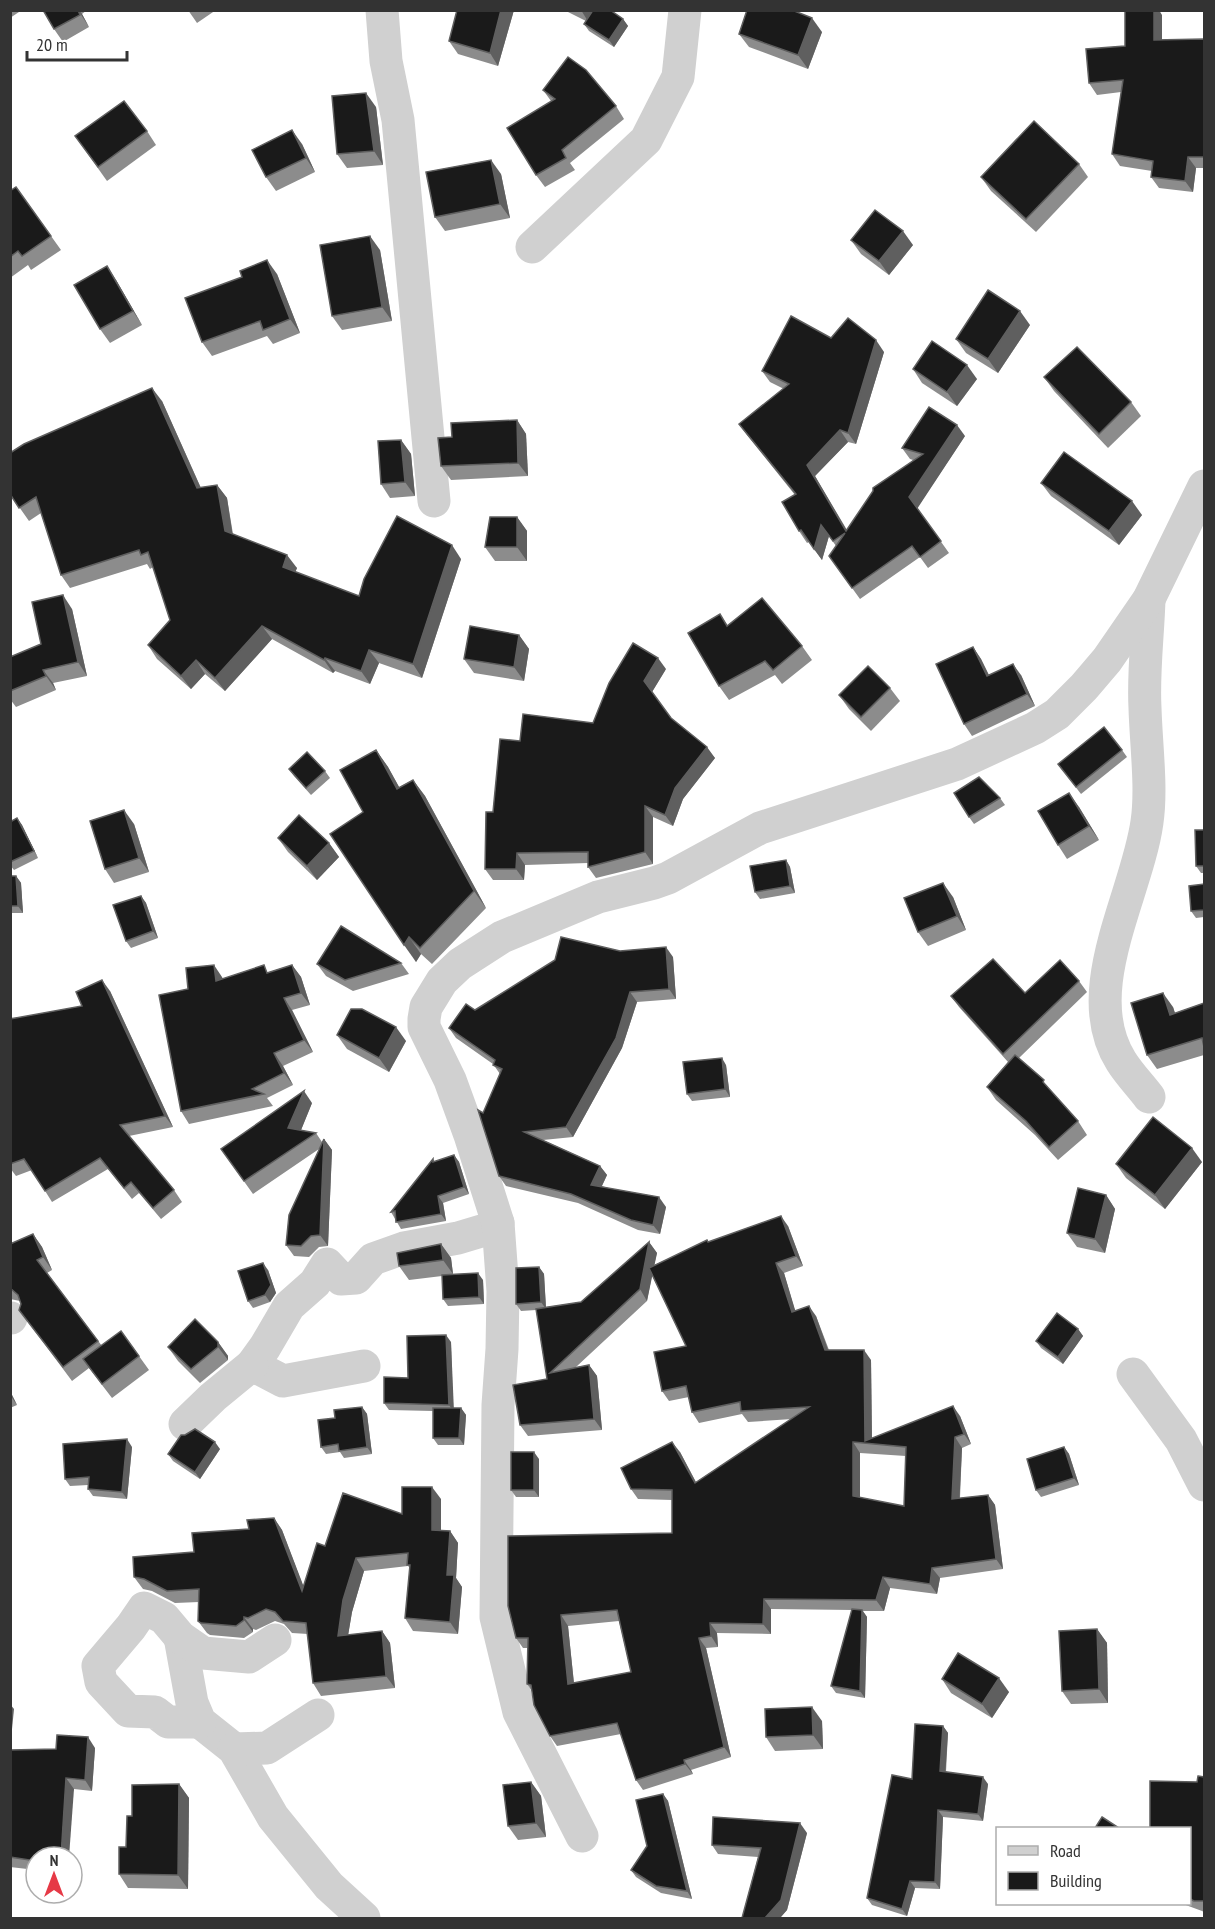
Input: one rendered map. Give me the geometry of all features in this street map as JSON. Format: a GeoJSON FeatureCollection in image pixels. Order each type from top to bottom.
{"type":"FeatureCollection","features":[{"type":"Feature","properties":{"kind":"street"},"geometry":{"type":"LineString","coordinates":[[382,10],[387,61],[398,120],[434,501]]}},
{"type":"Feature","properties":{"kind":"street"},"geometry":{"type":"LineString","coordinates":[[532,248],[646,140],[678,77],[685,10]]}},
{"type":"Feature","properties":{"kind":"street"},"geometry":{"type":"LineString","coordinates":[[582,1836],[519,1712],[496,1617],[498,1405],[503,1303],[498,1223],[450,1080],[424,1027],[426,1006],[449,974],[460,964],[502,937],[598,897],[668,878],[760,828],[957,764],[1035,728],[1057,714],[1107,660],[1149,599],[1204,486]]}},
{"type":"Feature","properties":{"kind":"street"},"geometry":{"type":"LineString","coordinates":[[1149,599],[1144,706],[1148,750],[1148,820],[1141,856],[1111,950],[1105,1006],[1109,1032],[1120,1060],[1149,1097]]}},
{"type":"Feature","properties":{"kind":"street"},"geometry":{"type":"LineString","coordinates":[[185,1424],[252,1365],[266,1347],[289,1306],[315,1283],[327,1264],[341,1279],[356,1278],[372,1259],[404,1248],[458,1238],[488,1229],[498,1223]]}},
{"type":"Feature","properties":{"kind":"street"},"geometry":{"type":"LineString","coordinates":[[252,1365],[283,1381],[364,1365]]}},
{"type":"Feature","properties":{"kind":"street"},"geometry":{"type":"LineString","coordinates":[[1133,1374],[1181,1440],[1204,1485]]}},
{"type":"Feature","properties":{"kind":"street"},"geometry":{"type":"LineString","coordinates":[[200,1722],[168,1722],[155,1712],[128,1711],[101,1682],[98,1666],[144,1608],[164,1618],[180,1637],[203,1653],[249,1657],[275,1640]]}},
{"type":"Feature","properties":{"kind":"street"},"geometry":{"type":"LineString","coordinates":[[180,1637],[192,1703],[200,1722],[234,1749],[273,1817],[330,1886],[364,1918]]}},
{"type":"Feature","properties":{"kind":"street"},"geometry":{"type":"LineString","coordinates":[[234,1749],[267,1748],[318,1715]]}},
{"type":"Feature","properties":{"kind":"building"},"geometry":{"type":"Polygon","coordinates":[[[43,10],[78,10],[80,15],[54,29],[43,10]]]}},
{"type":"Feature","properties":{"kind":"building"},"geometry":{"type":"Polygon","coordinates":[[[457,10],[501,10],[490,53],[449,41],[457,10]]]}},
{"type":"Feature","properties":{"kind":"building"},"geometry":{"type":"Polygon","coordinates":[[[593,10],[610,10],[623,19],[609,40],[584,24],[593,10]]]}},
{"type":"Feature","properties":{"kind":"building"},"geometry":{"type":"Polygon","coordinates":[[[747,10],[792,10],[812,18],[798,55],[739,34],[747,10]]]}},
{"type":"Feature","properties":{"kind":"building"},"geometry":{"type":"Polygon","coordinates":[[[1125,10],[1154,10],[1154,40],[1204,39],[1204,157],[1188,157],[1185,181],[1151,177],[1153,161],[1112,154],[1123,80],[1089,83],[1086,49],[1125,46],[1125,10]]]}},
{"type":"Feature","properties":{"kind":"building"},"geometry":{"type":"Polygon","coordinates":[[[568,57],[586,70],[616,106],[562,150],[566,158],[536,175],[507,128],[555,99],[543,90],[568,57]]]}},
{"type":"Feature","properties":{"kind":"building"},"geometry":{"type":"Polygon","coordinates":[[[366,93],[374,151],[337,154],[332,96],[366,93]]]}},
{"type":"Feature","properties":{"kind":"building"},"geometry":{"type":"Polygon","coordinates":[[[124,101],[147,131],[98,167],[75,136],[124,101]]]}},
{"type":"Feature","properties":{"kind":"building"},"geometry":{"type":"Polygon","coordinates":[[[1034,121],[1079,164],[1026,219],[981,177],[1034,121]]]}},
{"type":"Feature","properties":{"kind":"building"},"geometry":{"type":"Polygon","coordinates":[[[292,130],[306,158],[266,177],[252,150],[292,130]]]}},
{"type":"Feature","properties":{"kind":"building"},"geometry":{"type":"Polygon","coordinates":[[[491,160],[500,204],[435,217],[426,172],[491,160]]]}},
{"type":"Feature","properties":{"kind":"building"},"geometry":{"type":"Polygon","coordinates":[[[16,187],[51,236],[22,256],[18,251],[10,257],[10,191],[16,187]]]}},
{"type":"Feature","properties":{"kind":"building"},"geometry":{"type":"Polygon","coordinates":[[[875,210],[903,231],[879,261],[851,240],[875,210]]]}},
{"type":"Feature","properties":{"kind":"building"},"geometry":{"type":"Polygon","coordinates":[[[370,236],[382,307],[332,316],[320,245],[370,236]]]}},
{"type":"Feature","properties":{"kind":"building"},"geometry":{"type":"Polygon","coordinates":[[[267,260],[290,319],[263,330],[260,321],[202,342],[185,298],[242,277],[240,271],[267,260]]]}},
{"type":"Feature","properties":{"kind":"building"},"geometry":{"type":"Polygon","coordinates":[[[107,266],[133,311],[100,329],[74,285],[107,266]]]}},
{"type":"Feature","properties":{"kind":"building"},"geometry":{"type":"Polygon","coordinates":[[[988,290],[1020,311],[988,359],[956,339],[988,290]]]}},
{"type":"Feature","properties":{"kind":"building"},"geometry":{"type":"Polygon","coordinates":[[[791,316],[831,338],[848,318],[876,340],[848,433],[840,430],[807,465],[846,531],[873,488],[923,454],[902,448],[929,407],[957,425],[909,497],[941,541],[920,557],[912,546],[852,588],[829,556],[845,533],[833,541],[821,525],[814,549],[801,530],[799,531],[782,502],[796,494],[739,424],[789,384],[762,371],[791,316]]]}},
{"type":"Feature","properties":{"kind":"building"},"geometry":{"type":"Polygon","coordinates":[[[932,341],[967,365],[947,392],[913,369],[932,341]]]}},
{"type":"Feature","properties":{"kind":"building"},"geometry":{"type":"Polygon","coordinates":[[[1077,347],[1131,402],[1099,434],[1044,377],[1077,347]]]}},
{"type":"Feature","properties":{"kind":"building"},"geometry":{"type":"Polygon","coordinates":[[[152,388],[197,488],[217,485],[225,531],[287,555],[283,567],[359,596],[364,579],[397,516],[452,545],[413,664],[369,650],[361,671],[325,658],[324,660],[262,626],[215,678],[196,660],[181,676],[148,645],[170,620],[148,552],[141,555],[139,550],[61,575],[36,497],[19,508],[10,494],[10,453],[24,444],[152,388]]]}},
{"type":"Feature","properties":{"kind":"building"},"geometry":{"type":"Polygon","coordinates":[[[517,420],[518,463],[441,466],[438,438],[452,437],[451,423],[517,420]]]}},
{"type":"Feature","properties":{"kind":"building"},"geometry":{"type":"Polygon","coordinates":[[[401,440],[405,482],[381,484],[378,441],[401,440]]]}},
{"type":"Feature","properties":{"kind":"building"},"geometry":{"type":"Polygon","coordinates":[[[1064,452],[1132,501],[1109,531],[1041,483],[1064,452]]]}},
{"type":"Feature","properties":{"kind":"building"},"geometry":{"type":"Polygon","coordinates":[[[490,517],[517,517],[517,547],[485,547],[490,517]]]}},
{"type":"Feature","properties":{"kind":"building"},"geometry":{"type":"Polygon","coordinates":[[[63,595],[78,662],[43,670],[46,676],[10,691],[10,657],[41,644],[32,602],[63,595]]]}},
{"type":"Feature","properties":{"kind":"building"},"geometry":{"type":"Polygon","coordinates":[[[762,598],[802,646],[773,670],[765,661],[719,686],[688,633],[720,614],[727,626],[762,598]]]}},
{"type":"Feature","properties":{"kind":"building"},"geometry":{"type":"Polygon","coordinates":[[[470,626],[519,635],[514,667],[464,659],[470,626]]]}},
{"type":"Feature","properties":{"kind":"building"},"geometry":{"type":"Polygon","coordinates":[[[633,643],[658,658],[644,681],[671,718],[707,747],[675,788],[665,815],[645,806],[645,852],[588,867],[588,852],[517,853],[516,869],[485,869],[486,812],[493,812],[500,739],[520,741],[523,714],[593,723],[609,683],[633,643]]]}},
{"type":"Feature","properties":{"kind":"building"},"geometry":{"type":"Polygon","coordinates":[[[973,647],[987,676],[1013,664],[1027,694],[964,724],[936,664],[973,647]]]}},
{"type":"Feature","properties":{"kind":"building"},"geometry":{"type":"Polygon","coordinates":[[[868,666],[890,688],[861,717],[839,695],[868,666]]]}},
{"type":"Feature","properties":{"kind":"building"},"geometry":{"type":"Polygon","coordinates":[[[1104,727],[1122,750],[1076,787],[1058,764],[1104,727]]]}},
{"type":"Feature","properties":{"kind":"building"},"geometry":{"type":"Polygon","coordinates":[[[376,750],[397,789],[413,780],[474,891],[420,948],[409,937],[404,945],[330,834],[363,812],[340,770],[376,750]]]}},
{"type":"Feature","properties":{"kind":"building"},"geometry":{"type":"Polygon","coordinates":[[[307,752],[325,771],[306,788],[289,769],[307,752]]]}},
{"type":"Feature","properties":{"kind":"building"},"geometry":{"type":"Polygon","coordinates":[[[979,777],[1000,798],[969,817],[954,793],[979,777]]]}},
{"type":"Feature","properties":{"kind":"building"},"geometry":{"type":"Polygon","coordinates":[[[1069,793],[1089,826],[1058,845],[1038,811],[1069,793]]]}},
{"type":"Feature","properties":{"kind":"building"},"geometry":{"type":"Polygon","coordinates":[[[124,810],[139,858],[105,869],[90,821],[124,810]]]}},
{"type":"Feature","properties":{"kind":"building"},"geometry":{"type":"Polygon","coordinates":[[[299,815],[329,843],[307,866],[278,838],[299,815]]]}},
{"type":"Feature","properties":{"kind":"building"},"geometry":{"type":"Polygon","coordinates":[[[17,818],[34,851],[10,862],[10,822],[17,818]]]}},
{"type":"Feature","properties":{"kind":"building"},"geometry":{"type":"Polygon","coordinates":[[[1195,830],[1204,830],[1204,866],[1196,866],[1195,830]]]}},
{"type":"Feature","properties":{"kind":"building"},"geometry":{"type":"Polygon","coordinates":[[[786,860],[790,886],[755,892],[750,866],[786,860]]]}},
{"type":"Feature","properties":{"kind":"building"},"geometry":{"type":"Polygon","coordinates":[[[10,876],[16,876],[18,906],[10,906],[10,876]]]}},
{"type":"Feature","properties":{"kind":"building"},"geometry":{"type":"Polygon","coordinates":[[[943,883],[957,916],[918,932],[904,898],[943,883]]]}},
{"type":"Feature","properties":{"kind":"building"},"geometry":{"type":"Polygon","coordinates":[[[1204,884],[1204,910],[1191,911],[1189,886],[1204,884]]]}},
{"type":"Feature","properties":{"kind":"building"},"geometry":{"type":"Polygon","coordinates":[[[141,896],[153,931],[126,941],[113,905],[141,896]]]}},
{"type":"Feature","properties":{"kind":"building"},"geometry":{"type":"Polygon","coordinates":[[[341,926],[401,963],[345,980],[317,964],[341,926]]]}},
{"type":"Feature","properties":{"kind":"building"},"geometry":{"type":"Polygon","coordinates":[[[561,937],[620,951],[666,947],[669,989],[630,992],[616,1038],[566,1127],[524,1132],[600,1166],[591,1185],[659,1197],[653,1225],[631,1220],[571,1194],[499,1176],[478,1110],[483,1113],[502,1069],[493,1065],[495,1060],[449,1028],[466,1004],[475,1010],[555,960],[561,937]]]}},
{"type":"Feature","properties":{"kind":"building"},"geometry":{"type":"Polygon","coordinates":[[[993,959],[1025,993],[1060,960],[1079,981],[1003,1054],[951,996],[993,959]]]}},
{"type":"Feature","properties":{"kind":"building"},"geometry":{"type":"Polygon","coordinates":[[[214,965],[216,981],[264,965],[267,973],[292,965],[301,993],[284,998],[304,1040],[274,1053],[284,1073],[252,1089],[264,1094],[181,1111],[159,995],[188,989],[186,968],[214,965]]]}},
{"type":"Feature","properties":{"kind":"building"},"geometry":{"type":"Polygon","coordinates":[[[102,980],[165,1116],[120,1125],[174,1190],[153,1208],[131,1182],[124,1188],[100,1158],[45,1191],[24,1159],[10,1164],[10,1019],[82,1006],[76,992],[102,980]]]}},
{"type":"Feature","properties":{"kind":"building"},"geometry":{"type":"Polygon","coordinates":[[[1163,993],[1170,1015],[1204,1003],[1204,1047],[1202,1038],[1147,1055],[1131,1003],[1163,993]]]}},
{"type":"Feature","properties":{"kind":"building"},"geometry":{"type":"Polygon","coordinates":[[[351,1009],[362,1009],[396,1027],[379,1058],[337,1035],[351,1009]]]}},
{"type":"Feature","properties":{"kind":"building"},"geometry":{"type":"Polygon","coordinates":[[[1015,1055],[1044,1080],[1043,1082],[1078,1121],[1049,1147],[1026,1121],[987,1087],[1015,1055]]]}},
{"type":"Feature","properties":{"kind":"building"},"geometry":{"type":"Polygon","coordinates":[[[722,1058],[725,1089],[687,1094],[683,1062],[722,1058]]]}},
{"type":"Feature","properties":{"kind":"building"},"geometry":{"type":"Polygon","coordinates":[[[304,1091],[288,1128],[316,1133],[244,1181],[221,1149],[304,1091]]]}},
{"type":"Feature","properties":{"kind":"building"},"geometry":{"type":"Polygon","coordinates":[[[1153,1117],[1192,1148],[1155,1195],[1116,1164],[1153,1117]]]}},
{"type":"Feature","properties":{"kind":"building"},"geometry":{"type":"Polygon","coordinates":[[[324,1139],[320,1235],[311,1236],[301,1246],[286,1245],[289,1215],[324,1139]]]}},
{"type":"Feature","properties":{"kind":"building"},"geometry":{"type":"Polygon","coordinates":[[[454,1155],[464,1187],[438,1196],[441,1214],[396,1222],[395,1211],[391,1212],[433,1159],[433,1162],[454,1155]]]}},
{"type":"Feature","properties":{"kind":"building"},"geometry":{"type":"Polygon","coordinates":[[[1078,1188],[1106,1195],[1095,1239],[1067,1233],[1078,1188]]]}},
{"type":"Feature","properties":{"kind":"building"},"geometry":{"type":"Polygon","coordinates":[[[781,1216],[796,1256],[776,1263],[792,1312],[809,1306],[825,1350],[864,1350],[865,1441],[953,1406],[964,1434],[955,1437],[952,1499],[988,1495],[996,1559],[932,1568],[930,1584],[883,1577],[876,1600],[764,1599],[763,1624],[710,1623],[711,1636],[699,1638],[724,1747],[684,1760],[685,1764],[636,1780],[617,1723],[550,1736],[534,1705],[531,1685],[527,1684],[528,1638],[516,1638],[508,1606],[508,1536],[672,1533],[672,1490],[631,1489],[621,1468],[672,1442],[695,1483],[809,1407],[741,1411],[740,1402],[692,1412],[686,1386],[662,1391],[654,1352],[686,1346],[649,1268],[707,1240],[708,1242],[781,1216]],[[853,1442],[853,1496],[904,1506],[906,1447],[853,1442]],[[617,1610],[561,1615],[568,1684],[631,1672],[617,1610]]]}},
{"type":"Feature","properties":{"kind":"building"},"geometry":{"type":"Polygon","coordinates":[[[33,1234],[43,1257],[37,1260],[98,1341],[63,1367],[19,1310],[21,1304],[18,1295],[10,1288],[10,1244],[33,1234]]]}},
{"type":"Feature","properties":{"kind":"building"},"geometry":{"type":"Polygon","coordinates":[[[649,1242],[640,1289],[550,1373],[589,1365],[594,1419],[520,1425],[513,1385],[547,1379],[536,1309],[581,1302],[649,1242]]]}},
{"type":"Feature","properties":{"kind":"building"},"geometry":{"type":"Polygon","coordinates":[[[441,1244],[443,1260],[399,1266],[397,1253],[441,1244]]]}},
{"type":"Feature","properties":{"kind":"building"},"geometry":{"type":"Polygon","coordinates":[[[263,1263],[271,1285],[265,1295],[248,1301],[238,1271],[263,1263]]]}},
{"type":"Feature","properties":{"kind":"building"},"geometry":{"type":"Polygon","coordinates":[[[539,1267],[541,1302],[516,1304],[516,1268],[539,1267]]]}},
{"type":"Feature","properties":{"kind":"building"},"geometry":{"type":"Polygon","coordinates":[[[478,1273],[479,1297],[443,1299],[442,1275],[478,1273]]]}},
{"type":"Feature","properties":{"kind":"building"},"geometry":{"type":"Polygon","coordinates":[[[1057,1313],[1078,1329],[1058,1357],[1036,1341],[1057,1313]]]}},
{"type":"Feature","properties":{"kind":"building"},"geometry":{"type":"Polygon","coordinates":[[[195,1319],[218,1342],[218,1347],[191,1369],[168,1347],[195,1319]]]}},
{"type":"Feature","properties":{"kind":"building"},"geometry":{"type":"Polygon","coordinates":[[[121,1331],[139,1356],[102,1384],[83,1359],[121,1331]]]}},
{"type":"Feature","properties":{"kind":"building"},"geometry":{"type":"Polygon","coordinates":[[[446,1335],[449,1405],[384,1403],[384,1377],[408,1378],[407,1336],[446,1335]]]}},
{"type":"Feature","properties":{"kind":"building"},"geometry":{"type":"Polygon","coordinates":[[[362,1407],[367,1447],[339,1451],[338,1444],[321,1447],[318,1420],[335,1418],[334,1410],[362,1407]]]}},
{"type":"Feature","properties":{"kind":"building"},"geometry":{"type":"Polygon","coordinates":[[[433,1408],[461,1408],[459,1438],[433,1438],[433,1408]]]}},
{"type":"Feature","properties":{"kind":"building"},"geometry":{"type":"Polygon","coordinates":[[[195,1429],[215,1442],[195,1472],[168,1454],[181,1435],[195,1429]]]}},
{"type":"Feature","properties":{"kind":"building"},"geometry":{"type":"Polygon","coordinates":[[[127,1439],[122,1492],[88,1489],[89,1477],[65,1479],[63,1444],[127,1439]]]}},
{"type":"Feature","properties":{"kind":"building"},"geometry":{"type":"Polygon","coordinates":[[[1064,1447],[1074,1478],[1036,1490],[1027,1459],[1064,1447]]]}},
{"type":"Feature","properties":{"kind":"building"},"geometry":{"type":"Polygon","coordinates":[[[511,1452],[534,1452],[534,1490],[511,1490],[511,1452]]]}},
{"type":"Feature","properties":{"kind":"building"},"geometry":{"type":"Polygon","coordinates":[[[402,1487],[432,1487],[432,1530],[450,1531],[447,1575],[454,1575],[450,1622],[405,1618],[410,1565],[407,1565],[408,1553],[356,1558],[343,1600],[338,1636],[382,1631],[386,1676],[313,1683],[306,1623],[283,1621],[275,1612],[266,1609],[248,1618],[244,1617],[244,1620],[236,1626],[201,1623],[198,1621],[199,1589],[167,1591],[144,1579],[134,1577],[133,1557],[194,1552],[192,1533],[249,1529],[247,1520],[274,1518],[302,1591],[317,1543],[325,1546],[343,1493],[402,1514],[402,1487]]]}},
{"type":"Feature","properties":{"kind":"building"},"geometry":{"type":"Polygon","coordinates":[[[852,1609],[862,1610],[860,1691],[831,1686],[852,1609]]]}},
{"type":"Feature","properties":{"kind":"building"},"geometry":{"type":"Polygon","coordinates":[[[1097,1629],[1099,1689],[1062,1691],[1059,1631],[1097,1629]]]}},
{"type":"Feature","properties":{"kind":"building"},"geometry":{"type":"Polygon","coordinates":[[[958,1653],[999,1678],[982,1704],[942,1679],[958,1653]]]}},
{"type":"Feature","properties":{"kind":"building"},"geometry":{"type":"Polygon","coordinates":[[[812,1707],[813,1735],[766,1737],[765,1709],[812,1707]]]}},
{"type":"Feature","properties":{"kind":"building"},"geometry":{"type":"Polygon","coordinates":[[[915,1724],[943,1726],[940,1771],[983,1777],[978,1814],[938,1810],[935,1882],[910,1881],[902,1909],[867,1898],[892,1775],[912,1779],[915,1724]]]}},
{"type":"Feature","properties":{"kind":"building"},"geometry":{"type":"Polygon","coordinates":[[[57,1735],[88,1737],[85,1780],[66,1778],[62,1845],[24,1845],[24,1859],[10,1857],[10,1750],[56,1749],[57,1735]]]}},
{"type":"Feature","properties":{"kind":"building"},"geometry":{"type":"Polygon","coordinates":[[[1198,1776],[1204,1777],[1204,1901],[1191,1900],[1191,1827],[1150,1827],[1150,1781],[1197,1782],[1198,1776]]]}},
{"type":"Feature","properties":{"kind":"building"},"geometry":{"type":"Polygon","coordinates":[[[531,1782],[536,1823],[508,1826],[503,1785],[531,1782]]]}},
{"type":"Feature","properties":{"kind":"building"},"geometry":{"type":"Polygon","coordinates":[[[179,1784],[178,1875],[119,1874],[119,1847],[126,1847],[127,1816],[132,1816],[132,1785],[179,1784]]]}},
{"type":"Feature","properties":{"kind":"building"},"geometry":{"type":"Polygon","coordinates":[[[663,1794],[687,1891],[656,1886],[631,1870],[647,1846],[636,1800],[663,1794]]]}},
{"type":"Feature","properties":{"kind":"building"},"geometry":{"type":"Polygon","coordinates":[[[713,1817],[800,1823],[781,1900],[765,1918],[742,1918],[761,1848],[712,1845],[713,1817]]]}},
{"type":"Feature","properties":{"kind":"building"},"geometry":{"type":"Polygon","coordinates":[[[1102,1817],[1117,1827],[1096,1827],[1102,1817]]]}}]}
